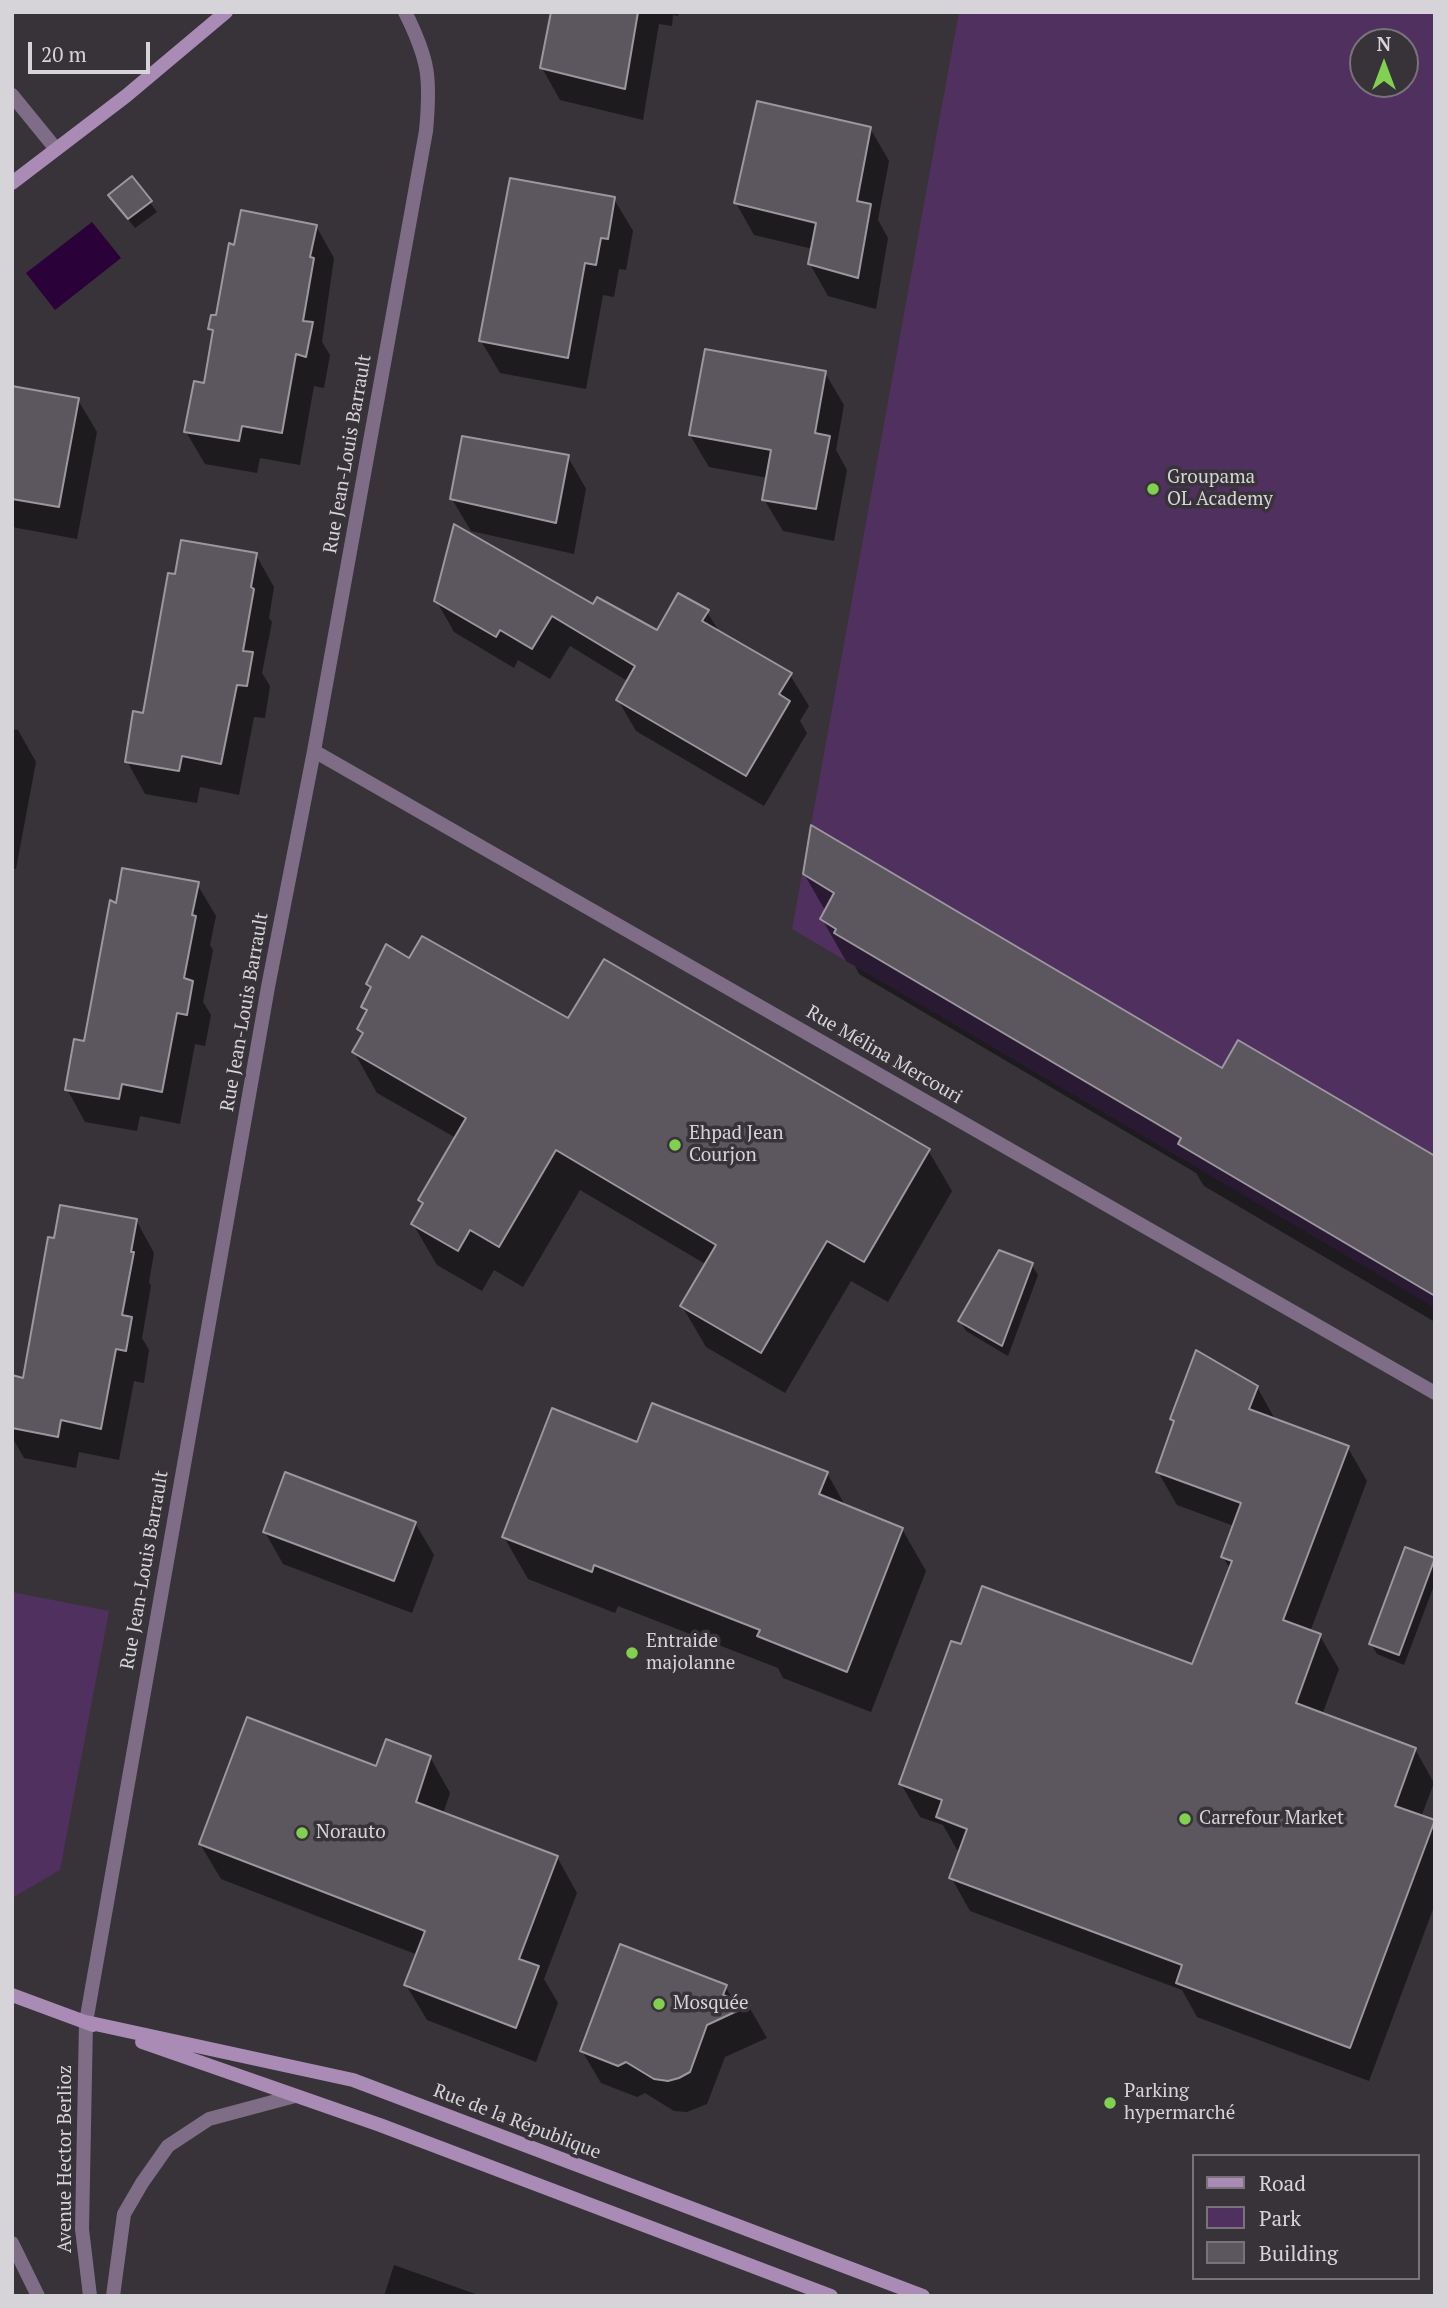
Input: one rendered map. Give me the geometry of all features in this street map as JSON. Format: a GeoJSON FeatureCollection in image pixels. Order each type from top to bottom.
{"type":"FeatureCollection","features":[{"type":"Feature","properties":{"kind":"main road"},"geometry":{"type":"LineString","coordinates":[[12,183],[126,96],[226,12]]}},
{"type":"Feature","properties":{"kind":"main road","name":"Rue de la République"},"geometry":{"type":"LineString","coordinates":[[12,1995],[380,2125],[831,2296]]}},
{"type":"Feature","properties":{"kind":"main road","name":"Rue de la République"},"geometry":{"type":"LineString","coordinates":[[86,2022],[354,2080],[923,2296]]}},
{"type":"Feature","properties":{"kind":"street","name":"Rue Jean-Louis Barrault"},"geometry":{"type":"LineString","coordinates":[[86,2022],[263,1014],[314,751],[426,131],[429,94],[427,61],[405,12]]}},
{"type":"Feature","properties":{"kind":"street"},"geometry":{"type":"LineString","coordinates":[[12,94],[56,149]]}},
{"type":"Feature","properties":{"kind":"street","name":"Rue Mélina Mercouri"},"geometry":{"type":"LineString","coordinates":[[314,751],[1435,1393]]}},
{"type":"Feature","properties":{"kind":"street","name":"Avenue Hector Berlioz"},"geometry":{"type":"LineString","coordinates":[[86,2022],[82,2229],[90,2296]]}},
{"type":"Feature","properties":{"kind":"street"},"geometry":{"type":"LineString","coordinates":[[113,2296],[124,2214],[168,2146],[209,2119],[296,2096]]}},
{"type":"Feature","properties":{"kind":"street"},"geometry":{"type":"LineString","coordinates":[[12,2243],[38,2296]]}},
{"type":"Feature","properties":{"kind":"green space","name":"Groupama OL Academy"},"geometry":{"type":"Polygon","coordinates":[[[959,12],[1435,12],[1435,1308],[792,929],[959,12]]]}},
{"type":"Feature","properties":{"kind":"green space"},"geometry":{"type":"Polygon","coordinates":[[[12,1592],[109,1611],[60,1870],[12,1898],[12,1592]]]}},
{"type":"Feature","properties":{"kind":"shaded area"},"geometry":{"type":"Polygon","coordinates":[[[92,222],[121,258],[55,310],[26,273],[92,222]]]}},
{"type":"Feature","properties":{"kind":"building"},"geometry":{"type":"Polygon","coordinates":[[[551,12],[638,12],[625,89],[540,68],[551,12]]]}},
{"type":"Feature","properties":{"kind":"building"},"geometry":{"type":"Polygon","coordinates":[[[757,101],[871,127],[857,201],[871,204],[858,278],[808,264],[816,223],[734,203],[757,101]]]}},
{"type":"Feature","properties":{"kind":"building"},"geometry":{"type":"Polygon","coordinates":[[[132,176],[152,201],[128,219],[108,195],[132,176]]]}},
{"type":"Feature","properties":{"kind":"building"},"geometry":{"type":"Polygon","coordinates":[[[510,178],[615,197],[608,239],[601,238],[596,265],[585,263],[568,358],[479,341],[510,178]]]}},
{"type":"Feature","properties":{"kind":"building"},"geometry":{"type":"Polygon","coordinates":[[[241,210],[317,225],[310,257],[314,258],[303,321],[313,322],[306,357],[296,354],[282,433],[242,426],[239,441],[184,432],[194,381],[204,383],[213,330],[208,329],[211,315],[216,315],[229,243],[234,245],[241,210]]]}},
{"type":"Feature","properties":{"kind":"building"},"geometry":{"type":"Polygon","coordinates":[[[705,349],[826,371],[815,433],[830,436],[816,509],[762,500],[771,450],[689,435],[705,349]]]}},
{"type":"Feature","properties":{"kind":"building"},"geometry":{"type":"Polygon","coordinates":[[[12,386],[79,398],[59,507],[12,499],[12,386]]]}},
{"type":"Feature","properties":{"kind":"building"},"geometry":{"type":"Polygon","coordinates":[[[462,436],[569,455],[556,523],[450,499],[462,436]]]}},
{"type":"Feature","properties":{"kind":"building"},"geometry":{"type":"Polygon","coordinates":[[[454,524],[593,604],[597,597],[657,630],[678,593],[709,610],[702,621],[792,673],[779,694],[790,701],[746,776],[616,700],[635,666],[552,616],[532,649],[500,630],[496,637],[434,601],[454,524]]]}},
{"type":"Feature","properties":{"kind":"building"},"geometry":{"type":"Polygon","coordinates":[[[181,540],[257,553],[251,587],[254,589],[243,651],[253,652],[247,686],[237,685],[221,764],[182,756],[179,771],[125,762],[133,711],[143,713],[168,573],[175,574],[181,540]]]}},
{"type":"Feature","properties":{"kind":"building"},"geometry":{"type":"Polygon","coordinates":[[[811,825],[1222,1068],[1238,1040],[1435,1156],[1435,1296],[1178,1144],[1181,1138],[834,933],[836,929],[820,919],[834,893],[803,874],[811,825]]]}},
{"type":"Feature","properties":{"kind":"building"},"geometry":{"type":"Polygon","coordinates":[[[122,868],[199,882],[192,915],[196,916],[184,978],[193,981],[187,1015],[177,1013],[162,1092],[122,1084],[119,1099],[65,1090],[74,1039],[84,1041],[110,900],[116,903],[122,868]]]}},
{"type":"Feature","properties":{"kind":"building","name":"Ehpad Jean Courjon"},"geometry":{"type":"Polygon","coordinates":[[[422,936],[568,1018],[604,959],[930,1149],[864,1262],[827,1241],[761,1353],[680,1306],[716,1245],[556,1150],[499,1247],[470,1230],[458,1251],[411,1224],[423,1203],[418,1200],[466,1118],[352,1052],[363,1033],[357,1029],[367,1010],[361,1007],[371,987],[366,984],[386,944],[409,958],[422,936]]]}},
{"type":"Feature","properties":{"kind":"building"},"geometry":{"type":"Polygon","coordinates":[[[60,1205],[137,1219],[131,1252],[134,1252],[122,1315],[132,1317],[126,1351],[116,1349],[101,1429],[61,1420],[58,1437],[12,1428],[12,1375],[23,1378],[48,1237],[54,1238],[60,1205]]]}},
{"type":"Feature","properties":{"kind":"building"},"geometry":{"type":"Polygon","coordinates":[[[999,1250],[1033,1263],[1002,1346],[958,1321],[999,1250]]]}},
{"type":"Feature","properties":{"kind":"building","name":"Carrefour Market"},"geometry":{"type":"Polygon","coordinates":[[[1196,1350],[1258,1386],[1249,1409],[1349,1446],[1283,1620],[1321,1634],[1296,1703],[1416,1748],[1395,1806],[1435,1820],[1350,2048],[1176,1983],[1182,1965],[949,1878],[967,1829],[936,1817],[942,1800],[899,1784],[951,1641],[961,1644],[982,1586],[1192,1664],[1232,1561],[1221,1557],[1241,1503],[1156,1472],[1174,1421],[1170,1419],[1196,1350]]]}},
{"type":"Feature","properties":{"kind":"building"},"geometry":{"type":"Polygon","coordinates":[[[652,1403],[828,1472],[819,1494],[903,1528],[847,1672],[757,1636],[760,1630],[594,1565],[592,1572],[502,1537],[552,1408],[637,1442],[652,1403]]]}},
{"type":"Feature","properties":{"kind":"building"},"geometry":{"type":"Polygon","coordinates":[[[285,1472],[416,1522],[394,1581],[263,1532],[285,1472]]]}},
{"type":"Feature","properties":{"kind":"building"},"geometry":{"type":"Polygon","coordinates":[[[1405,1547],[1435,1558],[1399,1655],[1369,1644],[1405,1547]]]}},
{"type":"Feature","properties":{"kind":"building"},"geometry":{"type":"Polygon","coordinates":[[[247,1717],[376,1766],[386,1739],[431,1756],[416,1802],[558,1856],[519,1959],[539,1966],[516,2028],[404,1985],[425,1931],[199,1844],[247,1717]]]}},
{"type":"Feature","properties":{"kind":"building","name":"Mosquée"},"geometry":{"type":"Polygon","coordinates":[[[620,1944],[727,1985],[723,1995],[750,2005],[707,2025],[690,2072],[679,2078],[668,2081],[654,2079],[626,2062],[618,2066],[580,2051],[620,1944]]]}},
{"type":"Feature","properties":{"kind":"place","name":"Groupama OL Academy"},"geometry":{"type":"Point","coordinates":[1153,489]}},
{"type":"Feature","properties":{"kind":"place","name":"Ehpad Jean Courjon"},"geometry":{"type":"Point","coordinates":[675,1145]}},
{"type":"Feature","properties":{"kind":"place","name":"Entraide majolanne"},"geometry":{"type":"Point","coordinates":[632,1653]}},
{"type":"Feature","properties":{"kind":"place","name":"Carrefour Market"},"geometry":{"type":"Point","coordinates":[1185,1819]}},
{"type":"Feature","properties":{"kind":"place","name":"Norauto"},"geometry":{"type":"Point","coordinates":[302,1833]}},
{"type":"Feature","properties":{"kind":"place","name":"Mosquée"},"geometry":{"type":"Point","coordinates":[659,2004]}},
{"type":"Feature","properties":{"kind":"place","name":"Parking hypermarché"},"geometry":{"type":"Point","coordinates":[1110,2103]}}]}
